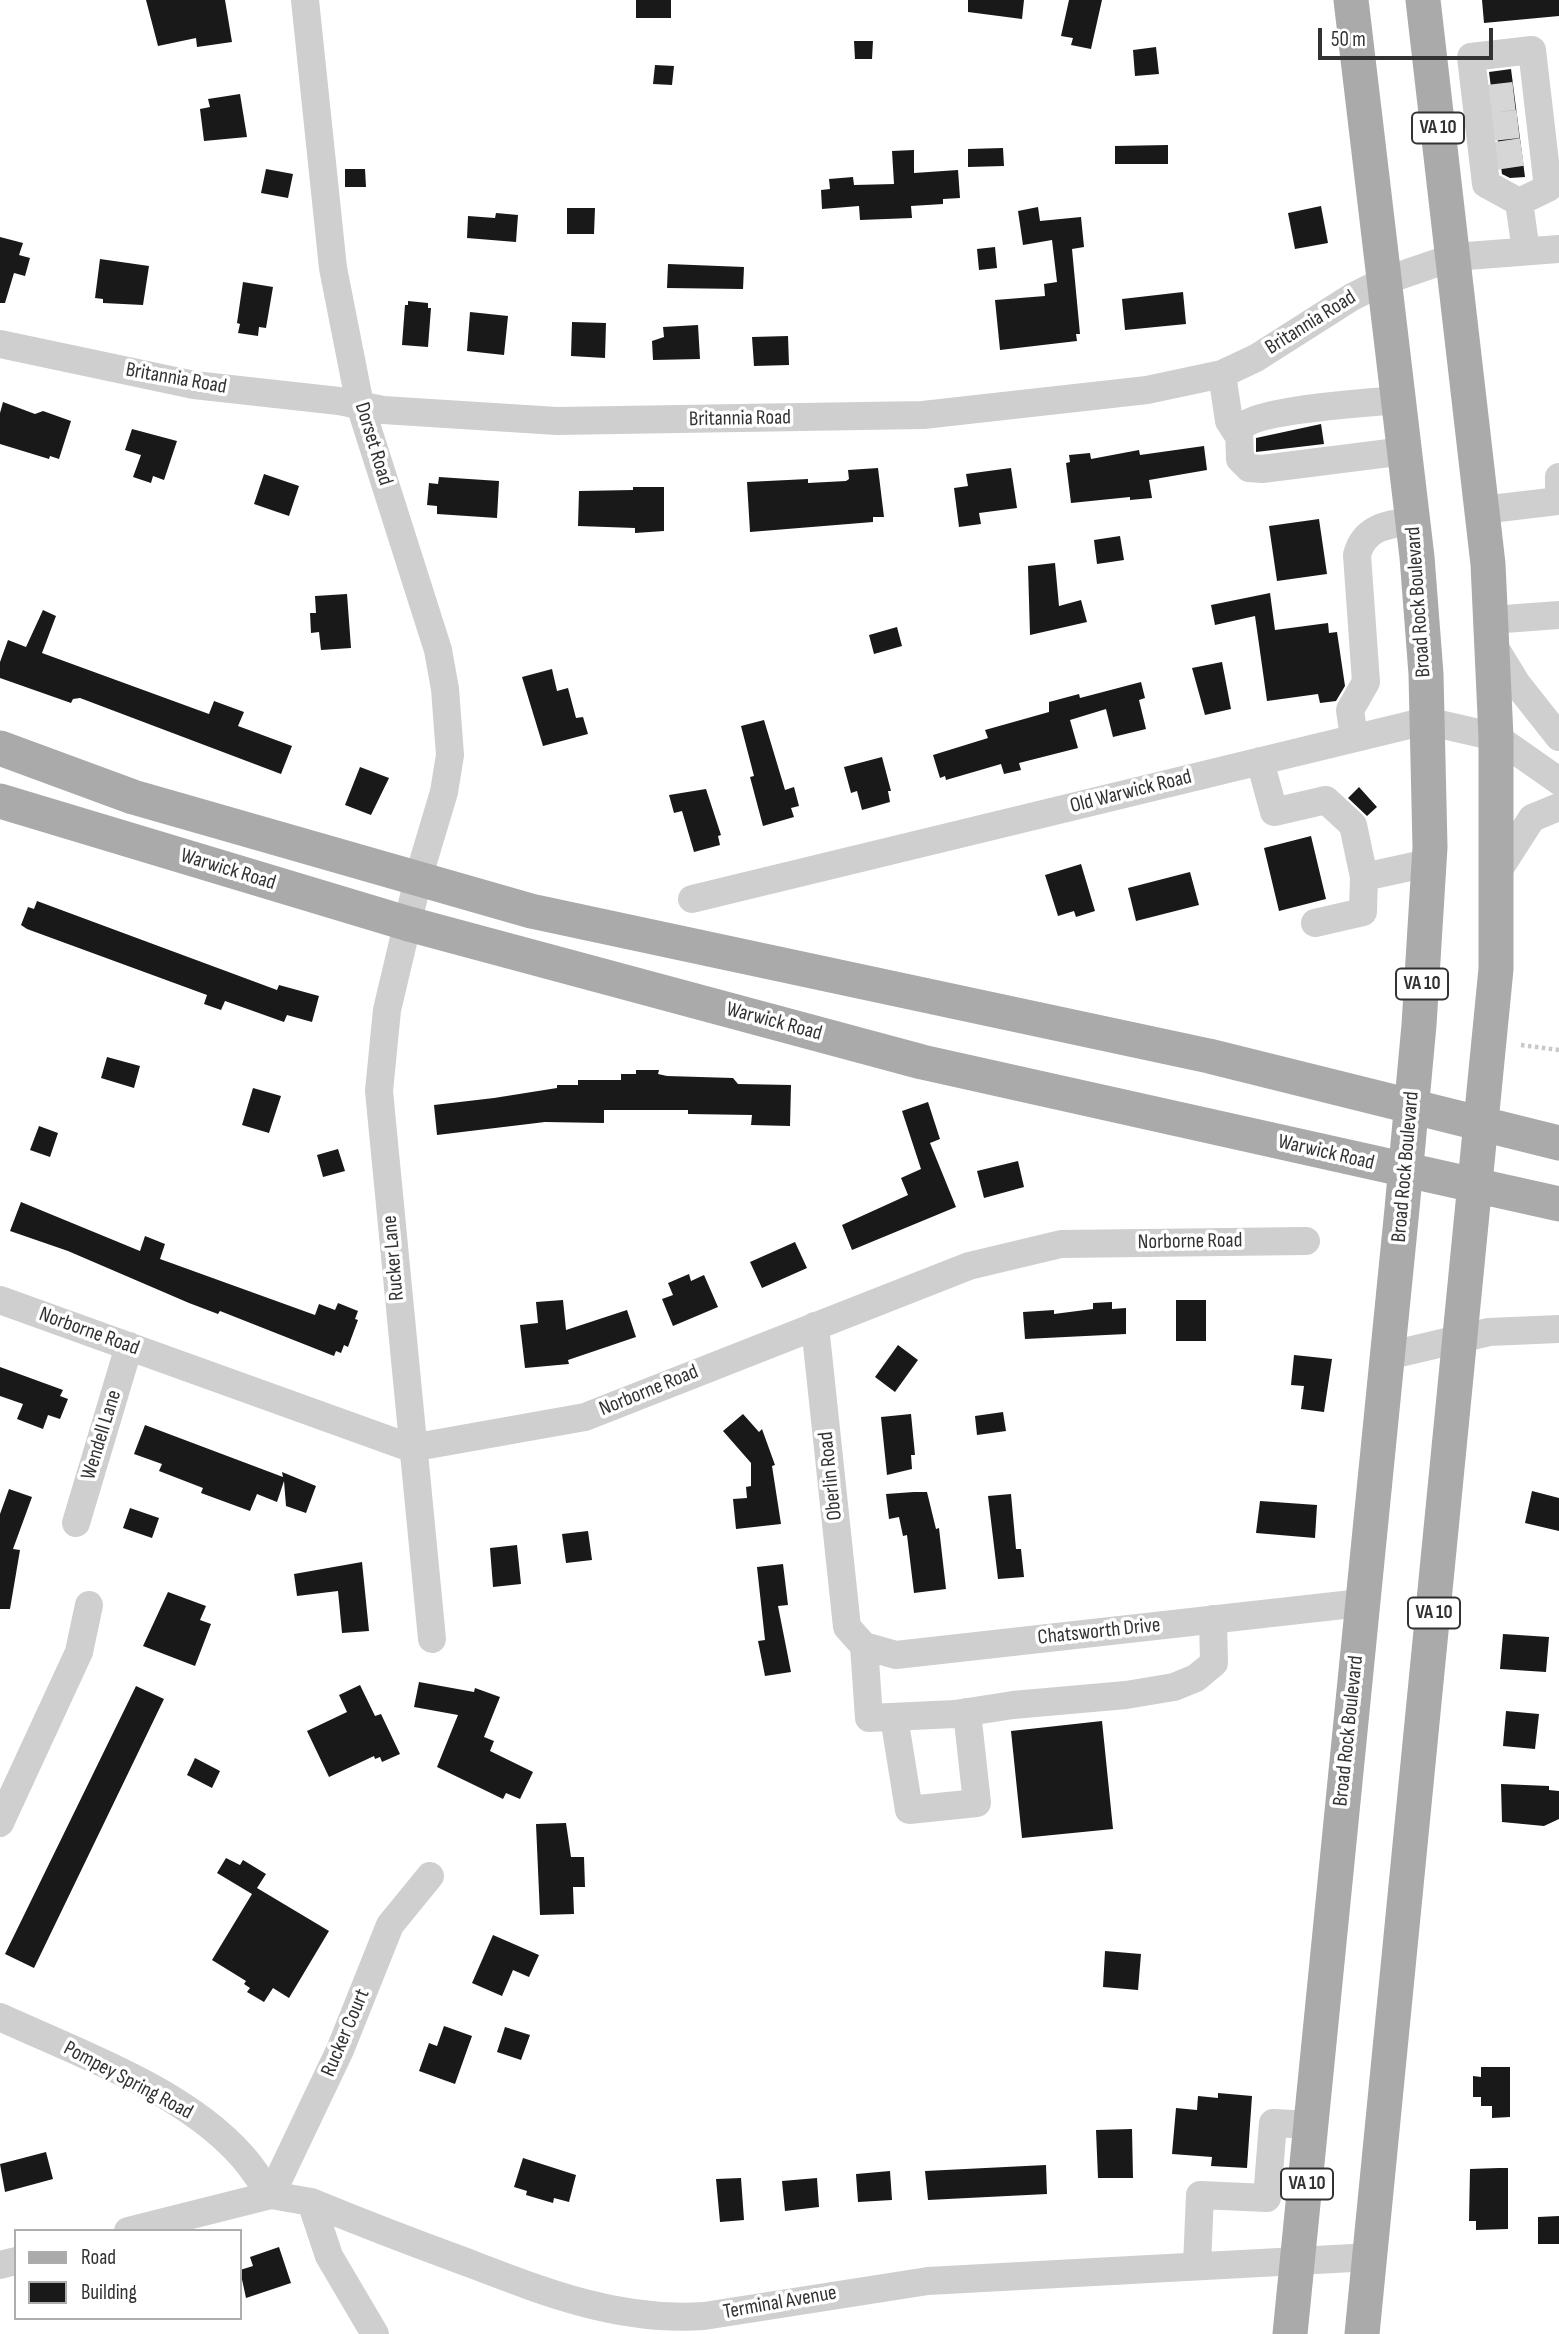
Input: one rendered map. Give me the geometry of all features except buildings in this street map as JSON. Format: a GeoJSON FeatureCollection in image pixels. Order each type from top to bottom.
{"type":"FeatureCollection","features":[{"type":"Feature","properties":{"kind":"main road","name":"Broad Rock Boulevard"},"geometry":{"type":"LineString","coordinates":[[1290,2334],[1412,1105],[1428,863],[1426,674],[1413,521],[1351,0]]}},
{"type":"Feature","properties":{"kind":"main road","name":"VA 10"},"geometry":{"type":"LineString","coordinates":[[1362,2334],[1496,969],[1496,737],[1482,510],[1423,0]]}},
{"type":"Feature","properties":{"kind":"main road","name":"Warwick Road"},"geometry":{"type":"LineString","coordinates":[[0,748],[133,797],[531,911],[1196,1054],[1559,1143]]}},
{"type":"Feature","properties":{"kind":"main road","name":"Warwick Road"},"geometry":{"type":"LineString","coordinates":[[0,801],[409,924],[922,1062],[1559,1204]]}},
{"type":"Feature","properties":{"kind":"street","name":"Dorset Road"},"geometry":{"type":"LineString","coordinates":[[306,0],[332,268],[360,405],[438,650],[446,689],[450,755],[444,792],[418,879]]}},
{"type":"Feature","properties":{"kind":"street"},"geometry":{"type":"LineString","coordinates":[[1435,101],[1502,110]]}},
{"type":"Feature","properties":{"kind":"street"},"geometry":{"type":"LineString","coordinates":[[1502,110],[1505,157],[1486,184],[1519,202]]}},
{"type":"Feature","properties":{"kind":"street"},"geometry":{"type":"LineString","coordinates":[[1502,110],[1505,157]]}},
{"type":"Feature","properties":{"kind":"street"},"geometry":{"type":"LineString","coordinates":[[1444,176],[1505,157]]}},
{"type":"Feature","properties":{"kind":"street"},"geometry":{"type":"LineString","coordinates":[[1505,157],[1548,188],[1519,202]]}},
{"type":"Feature","properties":{"kind":"street"},"geometry":{"type":"LineString","coordinates":[[1519,202],[1526,251]]}},
{"type":"Feature","properties":{"kind":"street","name":"Britannia Road"},"geometry":{"type":"LineString","coordinates":[[0,344],[194,385],[383,410],[557,421],[923,415],[1147,390],[1222,374],[1256,358],[1352,297],[1384,281],[1454,257],[1559,248]]}},
{"type":"Feature","properties":{"kind":"street"},"geometry":{"type":"LineString","coordinates":[[1222,374],[1229,421],[1238,435],[1243,465],[1262,469],[1405,451]]}},
{"type":"Feature","properties":{"kind":"street"},"geometry":{"type":"LineString","coordinates":[[1238,435],[1243,424],[1263,415],[1399,400]]}},
{"type":"Feature","properties":{"kind":"street"},"geometry":{"type":"LineString","coordinates":[[1559,477],[1559,494]]}},
{"type":"Feature","properties":{"kind":"street"},"geometry":{"type":"LineString","coordinates":[[1482,510],[1559,501]]}},
{"type":"Feature","properties":{"kind":"street"},"geometry":{"type":"LineString","coordinates":[[1353,738],[1350,710],[1366,682],[1357,555],[1359,545],[1375,529],[1413,521]]}},
{"type":"Feature","properties":{"kind":"street"},"geometry":{"type":"LineString","coordinates":[[1559,615],[1491,632],[1517,684],[1559,737]]}},
{"type":"Feature","properties":{"kind":"street","name":"Old Warwick Road"},"geometry":{"type":"LineString","coordinates":[[692,899],[1426,722],[1496,737],[1559,781]]}},
{"type":"Feature","properties":{"kind":"street"},"geometry":{"type":"LineString","coordinates":[[1260,761],[1274,812],[1326,800],[1353,825],[1364,877],[1363,912],[1315,923]]}},
{"type":"Feature","properties":{"kind":"street"},"geometry":{"type":"LineString","coordinates":[[1498,871],[1532,818],[1559,807]]}},
{"type":"Feature","properties":{"kind":"street"},"geometry":{"type":"LineString","coordinates":[[1364,877],[1428,863]]}},
{"type":"Feature","properties":{"kind":"street","name":"Rucker Lane"},"geometry":{"type":"LineString","coordinates":[[418,879],[387,1010],[379,1091],[411,1448],[432,1639]]}},
{"type":"Feature","properties":{"kind":"street","name":"Norborne Road"},"geometry":{"type":"LineString","coordinates":[[0,1300],[411,1448],[585,1417],[969,1266],[1061,1244],[1306,1241]]}},
{"type":"Feature","properties":{"kind":"street","name":"Oberlin Road"},"geometry":{"type":"LineString","coordinates":[[815,1325],[855,1637],[869,1718],[894,1717]]}},
{"type":"Feature","properties":{"kind":"street"},"geometry":{"type":"LineString","coordinates":[[1387,1356],[1489,1332],[1559,1329]]}},
{"type":"Feature","properties":{"kind":"street","name":"Wendell Lane"},"geometry":{"type":"LineString","coordinates":[[76,1523],[129,1346]]}},
{"type":"Feature","properties":{"kind":"street","name":"Chatsworth Drive"},"geometry":{"type":"LineString","coordinates":[[855,1637],[896,1655],[1362,1603]]}},
{"type":"Feature","properties":{"kind":"street"},"geometry":{"type":"LineString","coordinates":[[0,1823],[79,1652],[89,1605]]}},
{"type":"Feature","properties":{"kind":"street"},"geometry":{"type":"LineString","coordinates":[[967,1712],[976,1803],[909,1810],[894,1717],[1126,1695],[1174,1687],[1196,1678],[1214,1662],[1213,1619]]}},
{"type":"Feature","properties":{"kind":"street","name":"Rucker Court"},"geometry":{"type":"LineString","coordinates":[[271,2195],[340,2050],[390,1926],[430,1876]]}},
{"type":"Feature","properties":{"kind":"street","name":"Pompey Spring Road"},"geometry":{"type":"LineString","coordinates":[[0,2017],[133,2079],[212,2127],[242,2156],[271,2195]]}},
{"type":"Feature","properties":{"kind":"street"},"geometry":{"type":"LineString","coordinates":[[1197,2265],[1200,2195],[1267,2198],[1273,2123],[1312,2125]]}},
{"type":"Feature","properties":{"kind":"street","name":"Terminal Avenue"},"geometry":{"type":"LineString","coordinates":[[136,2229],[271,2195],[311,2202],[561,2299],[606,2310],[669,2318],[704,2316],[928,2281],[1371,2257]]}},
{"type":"Feature","properties":{"kind":"street"},"geometry":{"type":"LineString","coordinates":[[311,2202],[329,2256],[375,2334]]}},
{"type":"Feature","properties":{"kind":"path"},"geometry":{"type":"LineString","coordinates":[[1521,1045],[1559,1050]]}},
{"type":"Feature","properties":{"kind":"tunnel"},"geometry":{"type":"LineString","coordinates":[[1488,99],[1514,96]]}},
{"type":"Feature","properties":{"kind":"tunnel"},"geometry":{"type":"LineString","coordinates":[[1491,127],[1518,124]]}},
{"type":"Feature","properties":{"kind":"tunnel"},"geometry":{"type":"LineString","coordinates":[[1495,156],[1522,152]]}}]}
